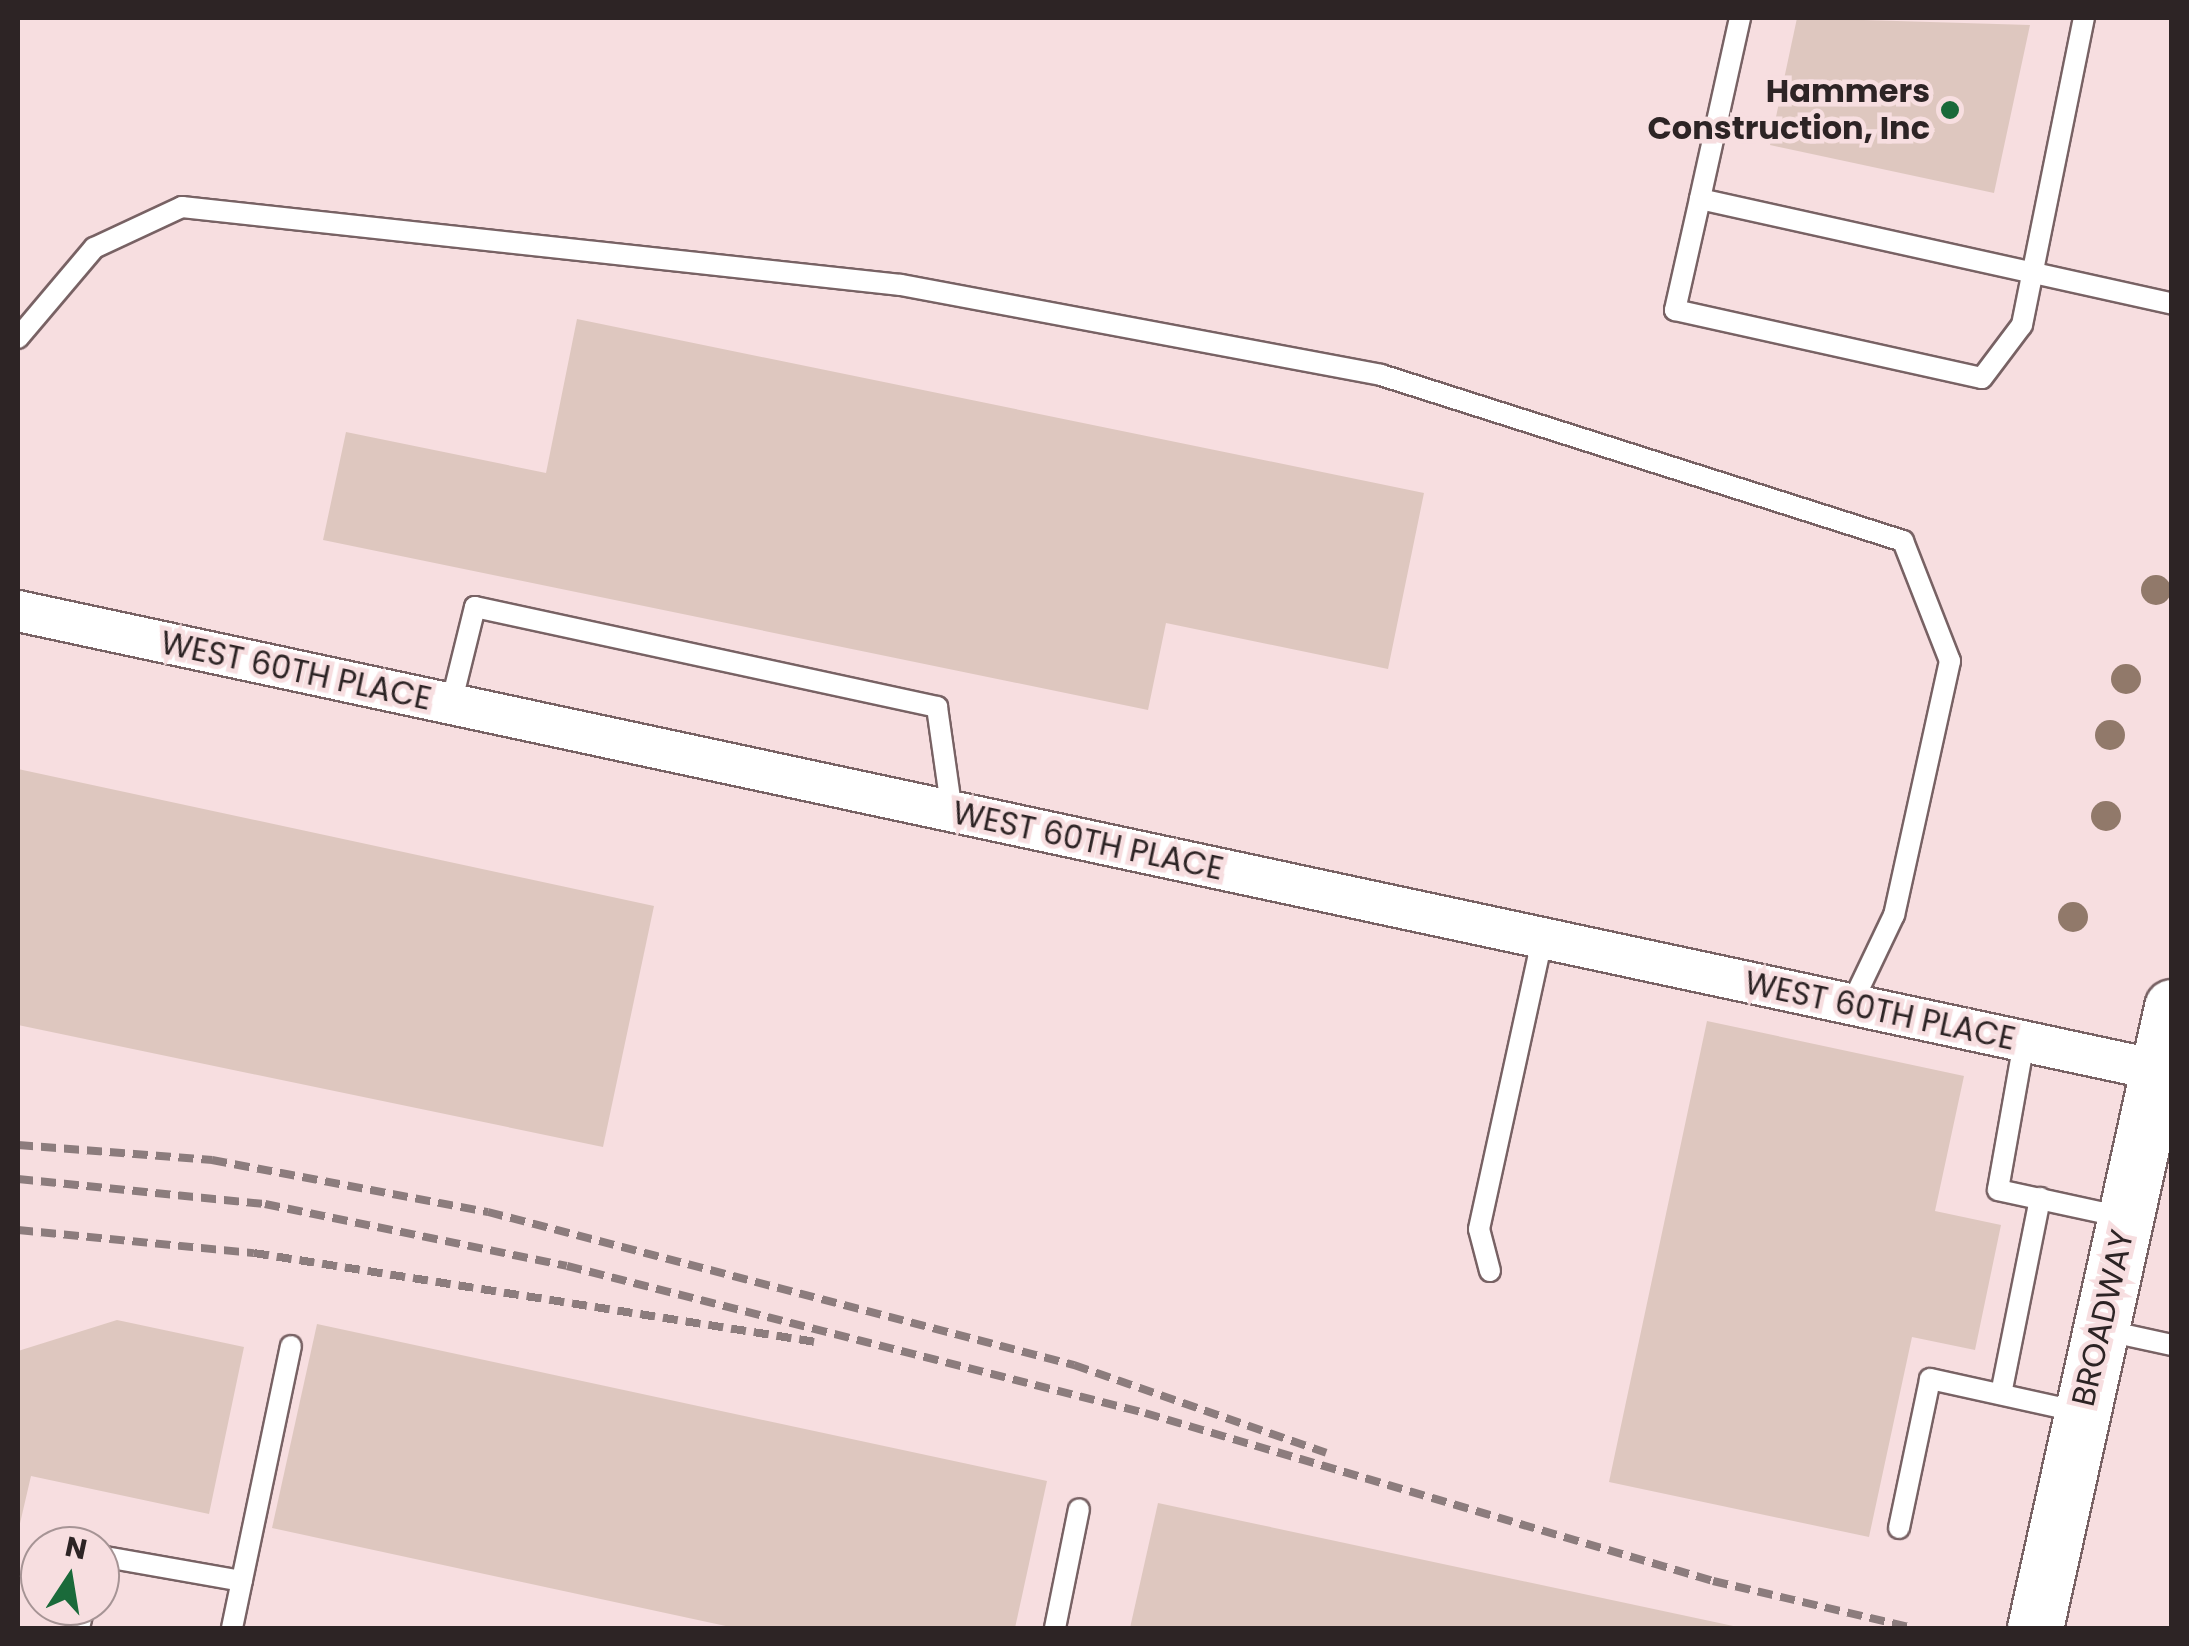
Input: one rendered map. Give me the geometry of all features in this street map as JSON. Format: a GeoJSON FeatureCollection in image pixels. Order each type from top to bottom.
{"type":"FeatureCollection","features":[{"type":"Feature","properties":{"kind":"main road","name":"BROADWAY"},"geometry":{"type":"LineString","coordinates":[[2035,1628],[2172,1008]]}},
{"type":"Feature","properties":{"kind":"street","name":"WEST 60TH PLACE"},"geometry":{"type":"LineString","coordinates":[[18,611],[2158,1070]]}},
{"type":"Feature","properties":{"kind":"lane"},"geometry":{"type":"LineString","coordinates":[[1740,18],[1675,310],[1982,378],[2022,325],[2084,18]]}},
{"type":"Feature","properties":{"kind":"lane"},"geometry":{"type":"LineString","coordinates":[[1700,199],[2172,304]]}},
{"type":"Feature","properties":{"kind":"lane"},"geometry":{"type":"LineString","coordinates":[[18,338],[94,248],[182,207],[901,286],[1362,371],[1903,541],[1950,661],[1894,915],[1851,1005]]}},
{"type":"Feature","properties":{"kind":"lane"},"geometry":{"type":"LineString","coordinates":[[450,704],[476,607],[936,707],[952,812]]}},
{"type":"Feature","properties":{"kind":"lane"},"geometry":{"type":"LineString","coordinates":[[1490,1271],[1479,1229],[1542,939]]}},
{"type":"Feature","properties":{"kind":"lane"},"geometry":{"type":"LineString","coordinates":[[2024,1042],[1998,1190],[2126,1217]]}},
{"type":"Feature","properties":{"kind":"lane"},"geometry":{"type":"LineString","coordinates":[[2001,1394],[2040,1198]]}},
{"type":"Feature","properties":{"kind":"lane"},"geometry":{"type":"LineString","coordinates":[[2101,1330],[2172,1345]]}},
{"type":"Feature","properties":{"kind":"lane"},"geometry":{"type":"LineString","coordinates":[[232,1628],[291,1346]]}},
{"type":"Feature","properties":{"kind":"lane"},"geometry":{"type":"LineString","coordinates":[[1899,1528],[1930,1379],[2082,1412]]}},
{"type":"Feature","properties":{"kind":"lane"},"geometry":{"type":"LineString","coordinates":[[1055,1628],[1078,1510]]}},
{"type":"Feature","properties":{"kind":"lane"},"geometry":{"type":"LineString","coordinates":[[120,1560],[242,1581]]}},
{"type":"Feature","properties":{"kind":"building"},"geometry":{"type":"Polygon","coordinates":[[[1797,18],[2030,25],[1994,193],[1770,145],[1797,18]]]}},
{"type":"Feature","properties":{"kind":"building"},"geometry":{"type":"Polygon","coordinates":[[[577,319],[1424,493],[1388,669],[1166,623],[1148,710],[323,540],[346,432],[546,473],[577,319]]]}},
{"type":"Feature","properties":{"kind":"building"},"geometry":{"type":"Polygon","coordinates":[[[18,769],[654,906],[603,1147],[18,1025],[18,769]]]}},
{"type":"Feature","properties":{"kind":"building"},"geometry":{"type":"Polygon","coordinates":[[[1707,1021],[1964,1076],[1935,1211],[2001,1225],[1975,1350],[1912,1337],[1869,1537],[1609,1482],[1707,1021]]]}},
{"type":"Feature","properties":{"kind":"building"},"geometry":{"type":"Polygon","coordinates":[[[117,1320],[244,1347],[209,1514],[31,1476],[18,1532],[18,1351],[117,1320]]]}},
{"type":"Feature","properties":{"kind":"building"},"geometry":{"type":"Polygon","coordinates":[[[317,1324],[1047,1481],[1015,1628],[735,1628],[272,1528],[317,1324]]]}},
{"type":"Feature","properties":{"kind":"building"},"geometry":{"type":"Polygon","coordinates":[[[1158,1503],[1738,1627],[1738,1628],[1130,1628],[1158,1503]]]}},
{"type":"Feature","properties":{"kind":"railway"},"geometry":{"type":"LineString","coordinates":[[18,1145],[212,1160],[488,1212],[1074,1365],[1326,1453]]}},
{"type":"Feature","properties":{"kind":"railway"},"geometry":{"type":"LineString","coordinates":[[18,1179],[265,1204],[567,1266],[1145,1413],[1713,1581],[1913,1628]]}},
{"type":"Feature","properties":{"kind":"railway"},"geometry":{"type":"LineString","coordinates":[[18,1230],[254,1253],[816,1342]]}},
{"type":"Feature","properties":{"kind":"place","name":"Hammers Construction, Inc"},"geometry":{"type":"Point","coordinates":[1950,110]}}]}
